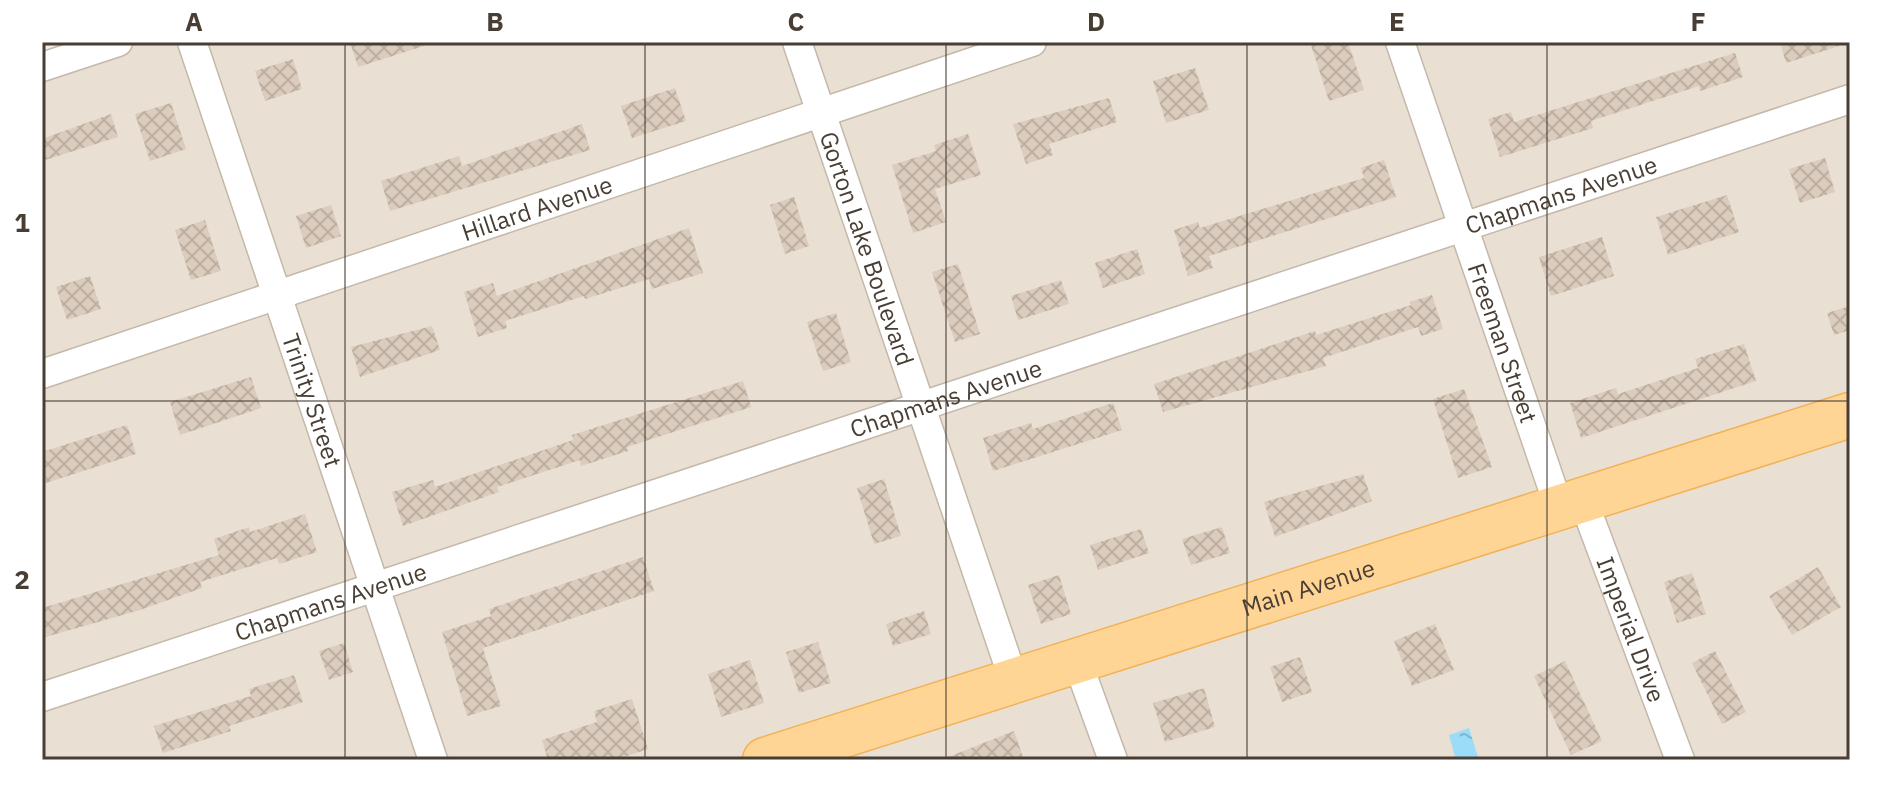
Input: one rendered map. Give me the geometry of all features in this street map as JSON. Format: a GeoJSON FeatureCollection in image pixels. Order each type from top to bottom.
{"type":"FeatureCollection","features":[{"type":"Feature","properties":{"kind":"main road","name":"Main Avenue"},"geometry":{"type":"LineString","coordinates":[[765,760],[1850,415]]}},
{"type":"Feature","properties":{"kind":"street"},"geometry":{"type":"LineString","coordinates":[[42,67],[118,42]]}},
{"type":"Feature","properties":{"kind":"street","name":"Trinity Street"},"geometry":{"type":"LineString","coordinates":[[192,42],[433,760]]}},
{"type":"Feature","properties":{"kind":"street","name":"Gorton Lake Boulevard"},"geometry":{"type":"LineString","coordinates":[[797,42],[1014,681]]}},
{"type":"Feature","properties":{"kind":"street","name":"Hillard Avenue"},"geometry":{"type":"LineString","coordinates":[[42,374],[1032,42]]}},
{"type":"Feature","properties":{"kind":"street","name":"Freeman Street"},"geometry":{"type":"LineString","coordinates":[[1400,42],[1463,227],[1571,503]]}},
{"type":"Feature","properties":{"kind":"street","name":"Chapmans Avenue"},"geometry":{"type":"LineString","coordinates":[[42,697],[1850,99]]}},
{"type":"Feature","properties":{"kind":"street","name":"Imperial Drive"},"geometry":{"type":"LineString","coordinates":[[1571,503],[1680,760]]}},
{"type":"Feature","properties":{"kind":"street"},"geometry":{"type":"LineString","coordinates":[[1077,661],[1113,760]]}},
{"type":"Feature","properties":{"kind":"shaded area"},"geometry":{"type":"Polygon","coordinates":[[[124,42],[1850,42],[1850,760],[42,760],[42,70],[124,42]]]}},
{"type":"Feature","properties":{"kind":"water"},"geometry":{"type":"Polygon","coordinates":[[[1469,728],[1479,760],[1456,760],[1449,735],[1469,728]]]}},
{"type":"Feature","properties":{"kind":"building"},"geometry":{"type":"Polygon","coordinates":[[[350,42],[424,42],[424,46],[358,67],[350,42]]]}},
{"type":"Feature","properties":{"kind":"building"},"geometry":{"type":"Polygon","coordinates":[[[1310,42],[1348,42],[1364,90],[1329,101],[1310,42]]]}},
{"type":"Feature","properties":{"kind":"building"},"geometry":{"type":"Polygon","coordinates":[[[1780,42],[1839,42],[1839,46],[1786,63],[1780,42]]]}},
{"type":"Feature","properties":{"kind":"building"},"geometry":{"type":"Polygon","coordinates":[[[1735,53],[1743,77],[1700,91],[1699,86],[1591,121],[1593,128],[1500,157],[1488,119],[1511,112],[1514,122],[1735,53]]]}},
{"type":"Feature","properties":{"kind":"building"},"geometry":{"type":"Polygon","coordinates":[[[293,59],[302,89],[265,101],[255,71],[293,59]]]}},
{"type":"Feature","properties":{"kind":"building"},"geometry":{"type":"Polygon","coordinates":[[[1195,68],[1209,110],[1166,123],[1153,81],[1195,68]]]}},
{"type":"Feature","properties":{"kind":"building"},"geometry":{"type":"Polygon","coordinates":[[[675,88],[686,121],[632,138],[621,106],[675,88]]]}},
{"type":"Feature","properties":{"kind":"building"},"geometry":{"type":"Polygon","coordinates":[[[1109,98],[1117,122],[1049,144],[1053,155],[1026,164],[1013,124],[1109,98]]]}},
{"type":"Feature","properties":{"kind":"building"},"geometry":{"type":"Polygon","coordinates":[[[171,103],[186,149],[150,161],[135,114],[171,103]]]}},
{"type":"Feature","properties":{"kind":"building"},"geometry":{"type":"Polygon","coordinates":[[[111,114],[118,137],[42,161],[42,139],[111,114]]]}},
{"type":"Feature","properties":{"kind":"building"},"geometry":{"type":"Polygon","coordinates":[[[582,124],[590,150],[390,211],[381,181],[459,156],[462,166],[582,124]]]}},
{"type":"Feature","properties":{"kind":"building"},"geometry":{"type":"Polygon","coordinates":[[[968,134],[981,175],[935,189],[946,222],[913,233],[892,165],[936,151],[934,145],[968,134]]]}},
{"type":"Feature","properties":{"kind":"building"},"geometry":{"type":"Polygon","coordinates":[[[1825,158],[1835,192],[1800,203],[1789,169],[1825,158]]]}},
{"type":"Feature","properties":{"kind":"building"},"geometry":{"type":"Polygon","coordinates":[[[1384,160],[1396,197],[1209,256],[1213,268],[1188,276],[1174,230],[1198,222],[1200,228],[1364,178],[1361,168],[1384,160]]]}},
{"type":"Feature","properties":{"kind":"building"},"geometry":{"type":"Polygon","coordinates":[[[1727,195],[1739,232],[1668,255],[1656,217],[1727,195]]]}},
{"type":"Feature","properties":{"kind":"building"},"geometry":{"type":"Polygon","coordinates":[[[794,197],[809,246],[785,254],[770,205],[794,197]]]}},
{"type":"Feature","properties":{"kind":"building"},"geometry":{"type":"Polygon","coordinates":[[[331,205],[341,236],[306,248],[296,216],[331,205]]]}},
{"type":"Feature","properties":{"kind":"building"},"geometry":{"type":"Polygon","coordinates":[[[205,220],[221,271],[191,280],[175,230],[205,220]]]}},
{"type":"Feature","properties":{"kind":"building"},"geometry":{"type":"Polygon","coordinates":[[[689,228],[703,273],[652,289],[649,279],[585,299],[584,296],[505,321],[507,328],[478,337],[464,292],[493,283],[497,296],[689,228]]]}},
{"type":"Feature","properties":{"kind":"building"},"geometry":{"type":"Polygon","coordinates":[[[1602,237],[1614,276],[1551,296],[1539,257],[1602,237]]]}},
{"type":"Feature","properties":{"kind":"building"},"geometry":{"type":"Polygon","coordinates":[[[1137,249],[1145,274],[1103,288],[1095,263],[1137,249]]]}},
{"type":"Feature","properties":{"kind":"building"},"geometry":{"type":"Polygon","coordinates":[[[958,264],[980,334],[955,342],[932,272],[958,264]]]}},
{"type":"Feature","properties":{"kind":"building"},"geometry":{"type":"Polygon","coordinates":[[[90,276],[101,309],[67,320],[56,287],[90,276]]]}},
{"type":"Feature","properties":{"kind":"building"},"geometry":{"type":"Polygon","coordinates":[[[1061,280],[1069,304],[1018,320],[1011,296],[1061,280]]]}},
{"type":"Feature","properties":{"kind":"building"},"geometry":{"type":"Polygon","coordinates":[[[1432,295],[1443,329],[1421,336],[1418,327],[1323,358],[1326,366],[1163,412],[1154,384],[1315,331],[1316,335],[1411,305],[1410,302],[1432,295]]]}},
{"type":"Feature","properties":{"kind":"building"},"geometry":{"type":"Polygon","coordinates":[[[1850,306],[1850,330],[1834,335],[1827,313],[1850,306]]]}},
{"type":"Feature","properties":{"kind":"building"},"geometry":{"type":"Polygon","coordinates":[[[836,313],[851,362],[823,371],[807,322],[836,313]]]}},
{"type":"Feature","properties":{"kind":"building"},"geometry":{"type":"Polygon","coordinates":[[[432,326],[440,350],[360,377],[351,347],[432,326]]]}},
{"type":"Feature","properties":{"kind":"building"},"geometry":{"type":"Polygon","coordinates":[[[1744,344],[1756,381],[1581,438],[1570,403],[1616,388],[1618,394],[1698,368],[1695,359],[1744,344]]]}},
{"type":"Feature","properties":{"kind":"building"},"geometry":{"type":"Polygon","coordinates":[[[251,377],[261,408],[180,435],[170,402],[251,377]]]}},
{"type":"Feature","properties":{"kind":"building"},"geometry":{"type":"Polygon","coordinates":[[[743,381],[751,407],[627,447],[628,451],[581,466],[580,460],[497,487],[499,492],[403,526],[392,492],[433,480],[435,487],[573,440],[572,435],[743,381]]]}},
{"type":"Feature","properties":{"kind":"building"},"geometry":{"type":"Polygon","coordinates":[[[1464,389],[1492,467],[1458,478],[1433,399],[1464,389]]]}},
{"type":"Feature","properties":{"kind":"building"},"geometry":{"type":"Polygon","coordinates":[[[1113,403],[1122,430],[993,471],[983,438],[1031,423],[1033,429],[1113,403]]]}},
{"type":"Feature","properties":{"kind":"building"},"geometry":{"type":"Polygon","coordinates":[[[127,425],[136,454],[46,483],[42,452],[127,425]]]}},
{"type":"Feature","properties":{"kind":"building"},"geometry":{"type":"Polygon","coordinates":[[[1363,474],[1372,501],[1275,537],[1264,502],[1363,474]]]}},
{"type":"Feature","properties":{"kind":"building"},"geometry":{"type":"Polygon","coordinates":[[[884,479],[901,536],[874,544],[857,488],[884,479]]]}},
{"type":"Feature","properties":{"kind":"building"},"geometry":{"type":"Polygon","coordinates":[[[305,514],[317,552],[279,564],[277,558],[200,582],[202,588],[140,610],[42,638],[42,608],[219,555],[214,539],[249,527],[250,532],[305,514]]]}},
{"type":"Feature","properties":{"kind":"building"},"geometry":{"type":"Polygon","coordinates":[[[1222,527],[1230,553],[1191,565],[1182,539],[1222,527]]]}},
{"type":"Feature","properties":{"kind":"building"},"geometry":{"type":"Polygon","coordinates":[[[1141,529],[1149,553],[1098,570],[1090,545],[1141,529]]]}},
{"type":"Feature","properties":{"kind":"building"},"geometry":{"type":"Polygon","coordinates":[[[643,557],[654,591],[483,648],[501,706],[467,716],[442,632],[491,616],[489,609],[643,557]]]}},
{"type":"Feature","properties":{"kind":"building"},"geometry":{"type":"Polygon","coordinates":[[[1818,567],[1841,607],[1792,635],[1769,596],[1818,567]]]}},
{"type":"Feature","properties":{"kind":"building"},"geometry":{"type":"Polygon","coordinates":[[[1692,573],[1706,614],[1677,623],[1664,582],[1692,573]]]}},
{"type":"Feature","properties":{"kind":"building"},"geometry":{"type":"Polygon","coordinates":[[[1059,575],[1071,614],[1041,624],[1028,585],[1059,575]]]}},
{"type":"Feature","properties":{"kind":"building"},"geometry":{"type":"Polygon","coordinates":[[[924,611],[931,634],[893,646],[886,624],[924,611]]]}},
{"type":"Feature","properties":{"kind":"building"},"geometry":{"type":"Polygon","coordinates":[[[1435,624],[1454,670],[1412,686],[1394,641],[1435,624]]]}},
{"type":"Feature","properties":{"kind":"building"},"geometry":{"type":"Polygon","coordinates":[[[818,642],[831,683],[799,693],[786,652],[818,642]]]}},
{"type":"Feature","properties":{"kind":"building"},"geometry":{"type":"Polygon","coordinates":[[[344,643],[353,672],[329,680],[319,651],[344,643]]]}},
{"type":"Feature","properties":{"kind":"building"},"geometry":{"type":"Polygon","coordinates":[[[1715,651],[1746,712],[1722,724],[1692,663],[1715,651]]]}},
{"type":"Feature","properties":{"kind":"building"},"geometry":{"type":"Polygon","coordinates":[[[1300,657],[1312,692],[1282,702],[1270,667],[1300,657]]]}},
{"type":"Feature","properties":{"kind":"building"},"geometry":{"type":"Polygon","coordinates":[[[750,660],[764,703],[721,717],[708,674],[750,660]]]}},
{"type":"Feature","properties":{"kind":"building"},"geometry":{"type":"Polygon","coordinates":[[[1565,661],[1602,741],[1571,755],[1534,676],[1565,661]]]}},
{"type":"Feature","properties":{"kind":"building"},"geometry":{"type":"Polygon","coordinates":[[[294,675],[303,702],[229,726],[231,731],[163,753],[154,726],[251,696],[249,689],[294,675]]]}},
{"type":"Feature","properties":{"kind":"building"},"geometry":{"type":"Polygon","coordinates":[[[1204,688],[1215,727],[1165,742],[1153,703],[1204,688]]]}},
{"type":"Feature","properties":{"kind":"building"},"geometry":{"type":"Polygon","coordinates":[[[632,699],[648,749],[615,760],[548,760],[542,740],[597,722],[594,711],[632,699]]]}},
{"type":"Feature","properties":{"kind":"building"},"geometry":{"type":"Polygon","coordinates":[[[1014,731],[1024,760],[943,759],[1014,731]]]}}]}
